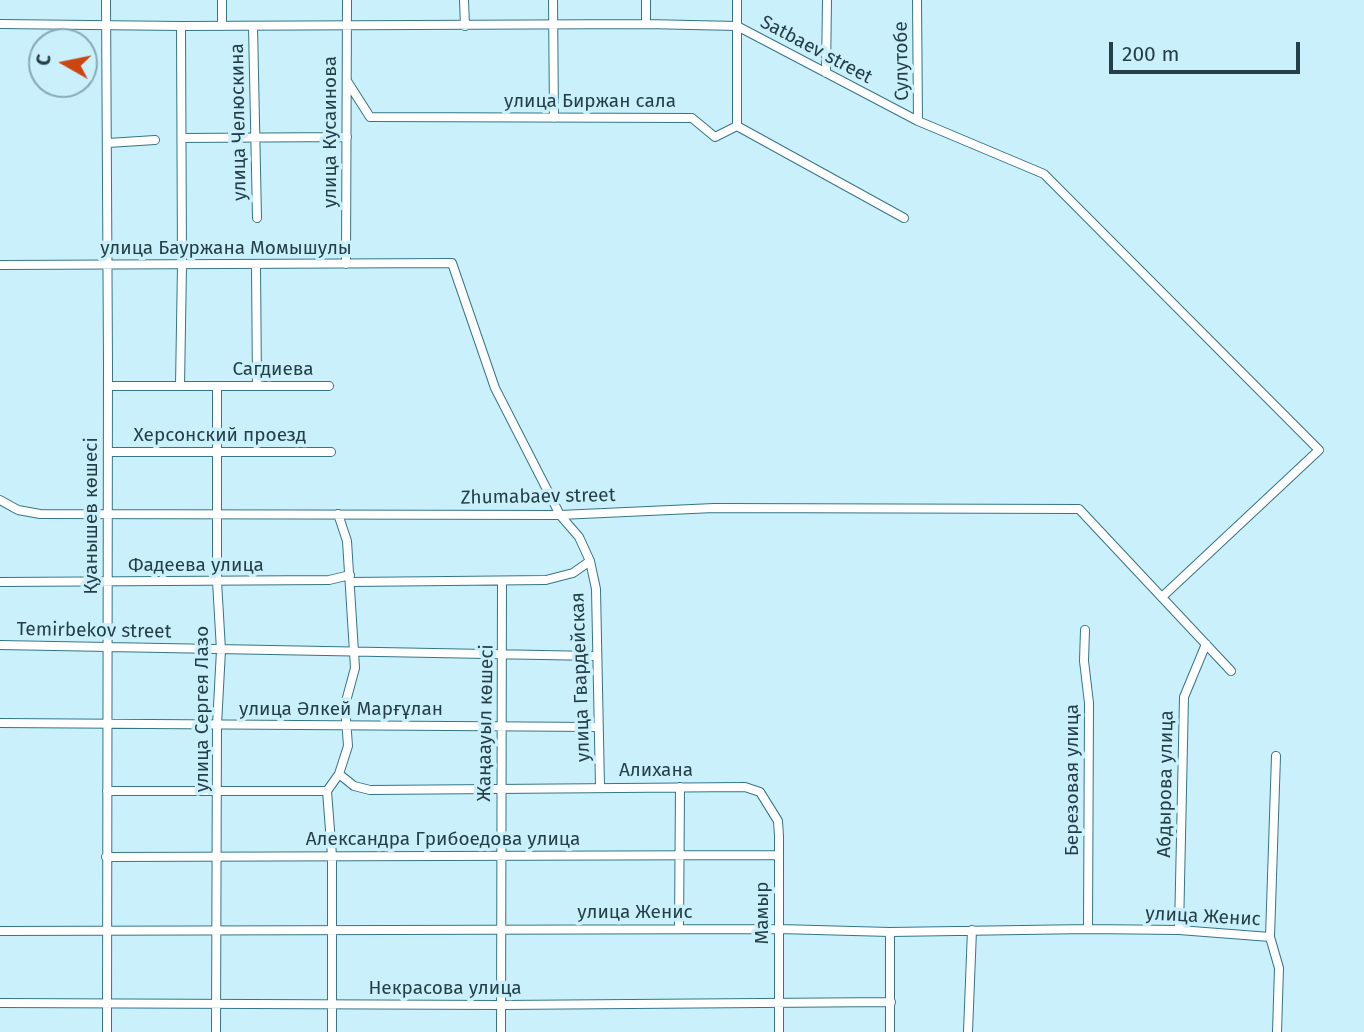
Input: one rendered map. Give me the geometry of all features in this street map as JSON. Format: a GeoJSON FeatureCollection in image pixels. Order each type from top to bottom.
{"type":"FeatureCollection","features":[{"type":"Feature","properties":{"kind":"street","name":"Қуанышев көшесі"},"geometry":{"type":"LineString","coordinates":[[106,0],[107,1032]]}},
{"type":"Feature","properties":{"kind":"street"},"geometry":{"type":"LineString","coordinates":[[222,0],[222,26]]}},
{"type":"Feature","properties":{"kind":"street","name":"улица Кусаинова"},"geometry":{"type":"LineString","coordinates":[[346,264],[347,0]]}},
{"type":"Feature","properties":{"kind":"street"},"geometry":{"type":"LineString","coordinates":[[464,0],[465,26]]}},
{"type":"Feature","properties":{"kind":"street"},"geometry":{"type":"LineString","coordinates":[[552,0],[554,118]]}},
{"type":"Feature","properties":{"kind":"street"},"geometry":{"type":"LineString","coordinates":[[646,0],[646,24]]}},
{"type":"Feature","properties":{"kind":"street"},"geometry":{"type":"LineString","coordinates":[[737,0],[737,126],[904,218]]}},
{"type":"Feature","properties":{"kind":"street"},"geometry":{"type":"LineString","coordinates":[[826,73],[827,0]]}},
{"type":"Feature","properties":{"kind":"street","name":"Сулутобе"},"geometry":{"type":"LineString","coordinates":[[917,0],[918,121]]}},
{"type":"Feature","properties":{"kind":"street","name":"Satbaev street"},"geometry":{"type":"LineString","coordinates":[[0,24],[737,26],[918,121],[1044,174],[1319,450],[1162,597]]}},
{"type":"Feature","properties":{"kind":"street"},"geometry":{"type":"LineString","coordinates":[[180,386],[183,138],[181,26]]}},
{"type":"Feature","properties":{"kind":"street","name":"улица Челюскина"},"geometry":{"type":"LineString","coordinates":[[253,26],[257,218]]}},
{"type":"Feature","properties":{"kind":"street","name":"улица Биржан сала"},"geometry":{"type":"LineString","coordinates":[[347,82],[370,117],[692,118],[715,137],[737,126]]}},
{"type":"Feature","properties":{"kind":"street"},"geometry":{"type":"LineString","coordinates":[[183,138],[347,137]]}},
{"type":"Feature","properties":{"kind":"street"},"geometry":{"type":"LineString","coordinates":[[108,143],[155,140]]}},
{"type":"Feature","properties":{"kind":"street","name":"улица Бауржана Момышулы"},"geometry":{"type":"LineString","coordinates":[[0,265],[452,263]]}},
{"type":"Feature","properties":{"kind":"street","name":"улица Гвардейская"},"geometry":{"type":"LineString","coordinates":[[452,263],[495,388],[560,515],[579,537],[590,561],[596,589],[600,787]]}},
{"type":"Feature","properties":{"kind":"street"},"geometry":{"type":"LineString","coordinates":[[256,265],[257,386]]}},
{"type":"Feature","properties":{"kind":"street","name":"Сагдиева"},"geometry":{"type":"LineString","coordinates":[[108,386],[329,386]]}},
{"type":"Feature","properties":{"kind":"street","name":"улица Сергея Лазо"},"geometry":{"type":"LineString","coordinates":[[216,1032],[217,725],[221,650],[217,581],[217,386]]}},
{"type":"Feature","properties":{"kind":"street","name":"Херсонский проезд"},"geometry":{"type":"LineString","coordinates":[[108,452],[331,452]]}},
{"type":"Feature","properties":{"kind":"street","name":"Zhumabaev street"},"geometry":{"type":"LineString","coordinates":[[0,500],[8,506],[29,513],[107,514],[560,515],[714,508],[1079,509],[1162,597]]}},
{"type":"Feature","properties":{"kind":"street"},"geometry":{"type":"LineString","coordinates":[[332,1032],[332,856],[327,791],[339,774],[348,746],[345,705],[355,668],[351,578],[346,541],[338,514]]}},
{"type":"Feature","properties":{"kind":"street","name":"Фадеева улица"},"geometry":{"type":"LineString","coordinates":[[0,582],[351,578],[547,580],[563,577],[583,568],[590,561]]}},
{"type":"Feature","properties":{"kind":"street","name":"Жаңаауыл көшесі"},"geometry":{"type":"LineString","coordinates":[[501,1032],[502,581]]}},
{"type":"Feature","properties":{"kind":"street"},"geometry":{"type":"LineString","coordinates":[[1162,597],[1231,671]]}},
{"type":"Feature","properties":{"kind":"street","name":"Березовая улица"},"geometry":{"type":"LineString","coordinates":[[1085,630],[1084,661],[1089,703],[1088,929]]}},
{"type":"Feature","properties":{"kind":"street","name":"Абдырова улица"},"geometry":{"type":"LineString","coordinates":[[1179,930],[1184,697],[1206,644]]}},
{"type":"Feature","properties":{"kind":"street","name":"Temirbekov street"},"geometry":{"type":"LineString","coordinates":[[0,645],[596,656]]}},
{"type":"Feature","properties":{"kind":"street","name":"улица Әлкей Марғұлан"},"geometry":{"type":"LineString","coordinates":[[0,723],[598,727]]}},
{"type":"Feature","properties":{"kind":"street"},"geometry":{"type":"LineString","coordinates":[[1276,756],[1270,937],[1279,968],[1277,1032]]}},
{"type":"Feature","properties":{"kind":"street","name":"Алихана"},"geometry":{"type":"LineString","coordinates":[[339,774],[354,786],[370,790],[745,787],[760,792],[765,798]]}},
{"type":"Feature","properties":{"kind":"street"},"geometry":{"type":"LineString","coordinates":[[679,929],[680,787]]}},
{"type":"Feature","properties":{"kind":"street"},"geometry":{"type":"LineString","coordinates":[[107,791],[327,791]]}},
{"type":"Feature","properties":{"kind":"street","name":"Мамыр"},"geometry":{"type":"LineString","coordinates":[[765,798],[778,821],[779,1032]]}},
{"type":"Feature","properties":{"kind":"street","name":"Александра Грибоедова улица"},"geometry":{"type":"LineString","coordinates":[[106,857],[779,855]]}},
{"type":"Feature","properties":{"kind":"street","name":"улица Женис"},"geometry":{"type":"LineString","coordinates":[[0,931],[779,929],[890,932],[1088,929],[1179,930],[1270,937]]}},
{"type":"Feature","properties":{"kind":"street"},"geometry":{"type":"LineString","coordinates":[[968,1032],[972,930]]}},
{"type":"Feature","properties":{"kind":"street"},"geometry":{"type":"LineString","coordinates":[[890,932],[890,1032]]}},
{"type":"Feature","properties":{"kind":"street","name":"Некрасова улица"},"geometry":{"type":"LineString","coordinates":[[0,1003],[501,1005],[891,1002]]}}]}
